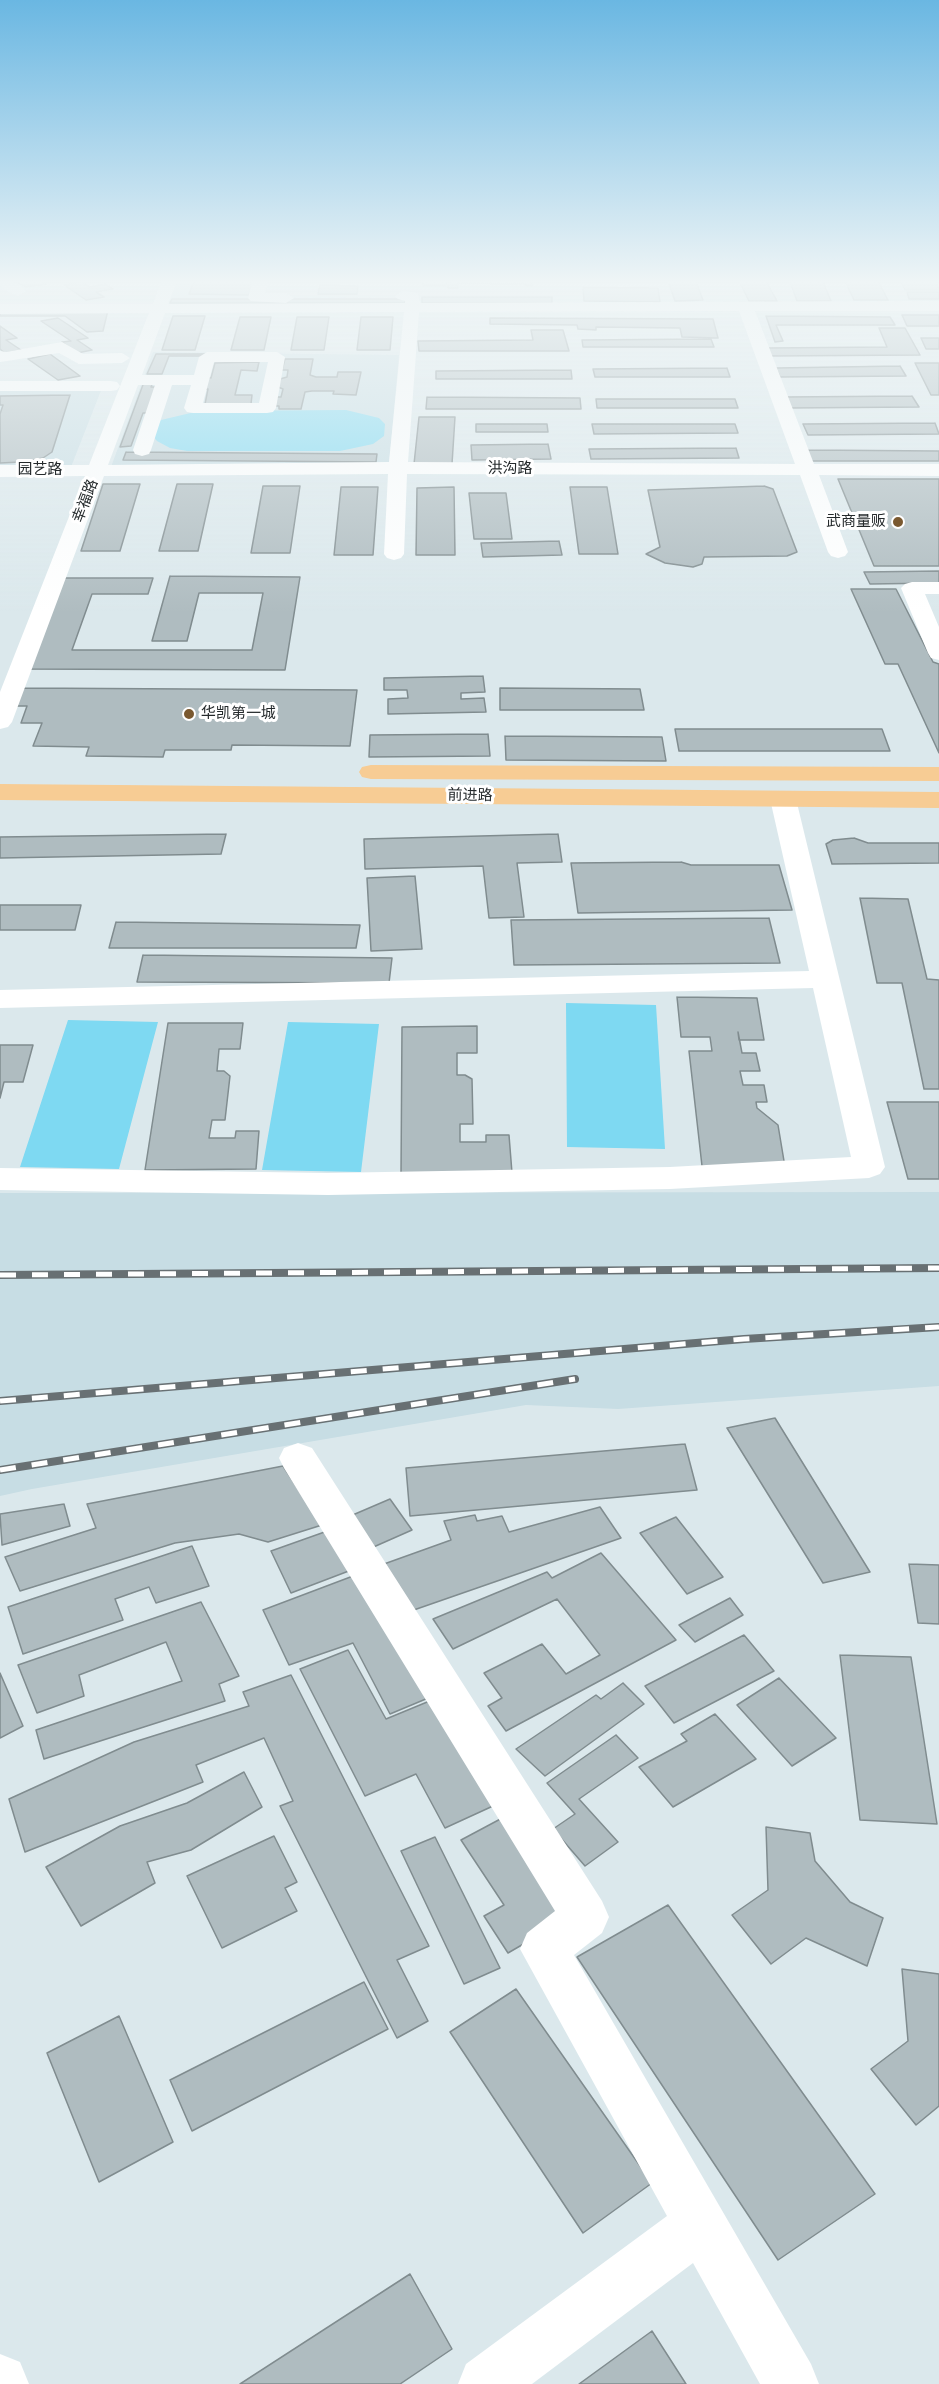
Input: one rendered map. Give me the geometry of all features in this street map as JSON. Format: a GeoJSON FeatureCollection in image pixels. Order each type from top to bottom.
{"type":"FeatureCollection","features":[{"type":"Feature","properties":{"kind":"main road","name":"前进路"},"geometry":{"type":"LineString","coordinates":[[0,771],[939,774]]}},
{"type":"Feature","properties":{"kind":"main road","name":"前进路"},"geometry":{"type":"LineString","coordinates":[[0,792],[939,800]]}},
{"type":"Feature","properties":{"kind":"street","name":"幸福路"},"geometry":{"type":"LineString","coordinates":[[0,722],[90,470],[110,390]]}},
{"type":"Feature","properties":{"kind":"street","name":"幸福路"},"geometry":{"type":"LineString","coordinates":[[0,669],[128,390]]}},
{"type":"Feature","properties":{"kind":"street"},"geometry":{"type":"LineString","coordinates":[[142,450],[162,390]]}},
{"type":"Feature","properties":{"kind":"street"},"geometry":{"type":"LineString","coordinates":[[198,390],[193,408],[267,408],[270,390]]}},
{"type":"Feature","properties":{"kind":"street"},"geometry":{"type":"LineString","coordinates":[[394,554],[405,390]]}},
{"type":"Feature","properties":{"kind":"street"},"geometry":{"type":"LineString","coordinates":[[778,390],[810,470],[838,552]]}},
{"type":"Feature","properties":{"kind":"street","name":"洪沟路"},"geometry":{"type":"LineString","coordinates":[[90,470],[398,468],[939,470]]}},
{"type":"Feature","properties":{"kind":"street","name":"园艺路"},"geometry":{"type":"LineString","coordinates":[[0,471],[90,470]]}},
{"type":"Feature","properties":{"kind":"street"},"geometry":{"type":"LineString","coordinates":[[939,588],[912,588],[934,628],[939,653]]}},
{"type":"Feature","properties":{"kind":"street"},"geometry":{"type":"LineString","coordinates":[[0,1179],[352,1183],[670,1178],[869,1167],[783,799]]}},
{"type":"Feature","properties":{"kind":"street"},"geometry":{"type":"LineString","coordinates":[[0,999],[825,979]]}},
{"type":"Feature","properties":{"kind":"street"},"geometry":{"type":"LineString","coordinates":[[298,1458],[585,1917],[544,1949],[791,2384]]}},
{"type":"Feature","properties":{"kind":"street"},"geometry":{"type":"LineString","coordinates":[[486,2384],[700,2224]]}},
{"type":"Feature","properties":{"kind":"shaded area"},"geometry":{"type":"Polygon","coordinates":[[[0,390],[101,390],[71,467],[0,467],[0,390]]]}},
{"type":"Feature","properties":{"kind":"shaded area"},"geometry":{"type":"Polygon","coordinates":[[[139,390],[396,390],[389,465],[111,467],[139,390]]]}},
{"type":"Feature","properties":{"kind":"shaded area"},"geometry":{"type":"Polygon","coordinates":[[[346,410],[379,418],[385,424],[384,436],[373,444],[340,451],[187,451],[170,448],[157,441],[151,434],[153,426],[161,420],[199,411],[346,410]]]}},
{"type":"Feature","properties":{"kind":"shaded area"},"geometry":{"type":"Polygon","coordinates":[[[566,1003],[656,1005],[665,1149],[567,1147],[566,1003]]]}},
{"type":"Feature","properties":{"kind":"shaded area"},"geometry":{"type":"Polygon","coordinates":[[[68,1020],[158,1022],[119,1169],[20,1167],[68,1020]]]}},
{"type":"Feature","properties":{"kind":"shaded area"},"geometry":{"type":"Polygon","coordinates":[[[288,1022],[379,1024],[361,1172],[262,1170],[288,1022]]]}},
{"type":"Feature","properties":{"kind":"shaded area"},"geometry":{"type":"Polygon","coordinates":[[[939,1192],[939,1386],[618,1409],[526,1405],[0,1496],[0,1193],[939,1192]]]}},
{"type":"Feature","properties":{"kind":"building"},"geometry":{"type":"Polygon","coordinates":[[[141,390],[156,390],[148,413],[143,413],[131,446],[120,447],[141,390]]]}},
{"type":"Feature","properties":{"kind":"building"},"geometry":{"type":"Polygon","coordinates":[[[208,390],[236,390],[235,395],[252,395],[251,404],[205,404],[208,390]]]}},
{"type":"Feature","properties":{"kind":"building"},"geometry":{"type":"Polygon","coordinates":[[[283,390],[357,390],[356,395],[333,394],[334,391],[305,392],[301,409],[279,409],[279,406],[272,406],[275,397],[281,397],[283,390]]]}},
{"type":"Feature","properties":{"kind":"building"},"geometry":{"type":"Polygon","coordinates":[[[929,390],[939,390],[939,395],[931,395],[929,390]]]}},
{"type":"Feature","properties":{"kind":"building"},"geometry":{"type":"Polygon","coordinates":[[[70,395],[52,452],[43,458],[0,463],[0,414],[3,405],[0,405],[0,396],[70,395]]]}},
{"type":"Feature","properties":{"kind":"building"},"geometry":{"type":"Polygon","coordinates":[[[912,396],[919,407],[788,408],[783,397],[912,396]]]}},
{"type":"Feature","properties":{"kind":"building"},"geometry":{"type":"Polygon","coordinates":[[[427,397],[580,398],[581,409],[426,409],[427,397]]]}},
{"type":"Feature","properties":{"kind":"building"},"geometry":{"type":"Polygon","coordinates":[[[596,399],[735,399],[738,408],[597,408],[596,399]]]}},
{"type":"Feature","properties":{"kind":"building"},"geometry":{"type":"Polygon","coordinates":[[[419,417],[455,417],[452,464],[414,464],[419,417]]]}},
{"type":"Feature","properties":{"kind":"building"},"geometry":{"type":"Polygon","coordinates":[[[935,423],[939,434],[808,435],[803,424],[935,423]]]}},
{"type":"Feature","properties":{"kind":"building"},"geometry":{"type":"Polygon","coordinates":[[[476,424],[547,424],[548,432],[476,432],[476,424]]]}},
{"type":"Feature","properties":{"kind":"building"},"geometry":{"type":"Polygon","coordinates":[[[592,424],[735,424],[738,433],[594,434],[592,424]]]}},
{"type":"Feature","properties":{"kind":"building"},"geometry":{"type":"Polygon","coordinates":[[[548,444],[551,459],[472,460],[471,445],[548,444]]]}},
{"type":"Feature","properties":{"kind":"building"},"geometry":{"type":"Polygon","coordinates":[[[736,448],[739,458],[591,459],[589,449],[736,448]]]}},
{"type":"Feature","properties":{"kind":"building"},"geometry":{"type":"Polygon","coordinates":[[[807,450],[939,451],[939,461],[811,461],[807,450]]]}},
{"type":"Feature","properties":{"kind":"building"},"geometry":{"type":"Polygon","coordinates":[[[126,452],[377,454],[376,462],[123,460],[126,452]]]}},
{"type":"Feature","properties":{"kind":"building","name":"武商量贩"},"geometry":{"type":"Polygon","coordinates":[[[838,479],[939,479],[939,566],[874,566],[838,479]]]}},
{"type":"Feature","properties":{"kind":"building"},"geometry":{"type":"Polygon","coordinates":[[[103,484],[140,484],[120,551],[81,551],[103,484]]]}},
{"type":"Feature","properties":{"kind":"building"},"geometry":{"type":"Polygon","coordinates":[[[177,484],[213,484],[198,551],[159,551],[177,484]]]}},
{"type":"Feature","properties":{"kind":"building"},"geometry":{"type":"Polygon","coordinates":[[[263,486],[300,486],[290,553],[251,553],[263,486]]]}},
{"type":"Feature","properties":{"kind":"building"},"geometry":{"type":"Polygon","coordinates":[[[764,486],[773,489],[797,552],[787,556],[704,557],[702,564],[693,567],[665,563],[646,554],[660,547],[648,490],[764,486]]]}},
{"type":"Feature","properties":{"kind":"building"},"geometry":{"type":"Polygon","coordinates":[[[341,487],[378,487],[373,555],[334,555],[341,487]]]}},
{"type":"Feature","properties":{"kind":"building"},"geometry":{"type":"Polygon","coordinates":[[[454,487],[455,555],[416,555],[417,488],[454,487]]]}},
{"type":"Feature","properties":{"kind":"building"},"geometry":{"type":"Polygon","coordinates":[[[570,487],[607,487],[618,554],[579,554],[570,487]]]}},
{"type":"Feature","properties":{"kind":"building"},"geometry":{"type":"Polygon","coordinates":[[[469,493],[506,493],[512,539],[474,539],[469,493]]]}},
{"type":"Feature","properties":{"kind":"building"},"geometry":{"type":"Polygon","coordinates":[[[559,541],[562,555],[483,557],[481,543],[559,541]]]}},
{"type":"Feature","properties":{"kind":"building"},"geometry":{"type":"Polygon","coordinates":[[[939,571],[939,583],[870,584],[864,572],[939,571]]]}},
{"type":"Feature","properties":{"kind":"building"},"geometry":{"type":"Polygon","coordinates":[[[170,576],[300,577],[285,670],[22,669],[57,578],[153,578],[148,594],[92,594],[72,650],[252,650],[263,593],[199,593],[187,641],[152,641],[170,576]]]}},
{"type":"Feature","properties":{"kind":"building"},"geometry":{"type":"Polygon","coordinates":[[[851,589],[896,589],[933,662],[939,664],[939,753],[898,664],[885,664],[851,589]]]}},
{"type":"Feature","properties":{"kind":"building"},"geometry":{"type":"Polygon","coordinates":[[[483,676],[485,692],[461,693],[461,699],[484,698],[486,712],[388,714],[388,699],[408,698],[407,690],[384,690],[384,678],[483,676]]]}},
{"type":"Feature","properties":{"kind":"building","name":"华凯第一城"},"geometry":{"type":"Polygon","coordinates":[[[21,688],[357,690],[350,746],[232,745],[231,750],[165,750],[163,757],[86,756],[89,747],[33,746],[42,723],[21,723],[27,706],[14,706],[21,688]]]}},
{"type":"Feature","properties":{"kind":"building"},"geometry":{"type":"Polygon","coordinates":[[[500,688],[640,689],[644,710],[500,710],[500,688]]]}},
{"type":"Feature","properties":{"kind":"building"},"geometry":{"type":"Polygon","coordinates":[[[675,729],[882,729],[890,751],[679,751],[675,729]]]}},
{"type":"Feature","properties":{"kind":"building"},"geometry":{"type":"Polygon","coordinates":[[[488,734],[490,756],[369,757],[370,735],[488,734]]]}},
{"type":"Feature","properties":{"kind":"building"},"geometry":{"type":"Polygon","coordinates":[[[505,736],[662,737],[666,761],[506,760],[505,736]]]}},
{"type":"Feature","properties":{"kind":"building"},"geometry":{"type":"Polygon","coordinates":[[[226,834],[221,854],[0,858],[0,837],[226,834]]]}},
{"type":"Feature","properties":{"kind":"building"},"geometry":{"type":"Polygon","coordinates":[[[558,834],[562,862],[517,863],[524,917],[489,918],[483,866],[365,869],[364,839],[558,834]]]}},
{"type":"Feature","properties":{"kind":"building"},"geometry":{"type":"Polygon","coordinates":[[[854,838],[868,843],[939,843],[939,863],[832,864],[826,844],[833,840],[854,838]]]}},
{"type":"Feature","properties":{"kind":"building"},"geometry":{"type":"Polygon","coordinates":[[[681,862],[691,865],[779,865],[792,910],[578,913],[571,863],[681,862]]]}},
{"type":"Feature","properties":{"kind":"building"},"geometry":{"type":"Polygon","coordinates":[[[415,876],[422,949],[371,951],[367,878],[415,876]]]}},
{"type":"Feature","properties":{"kind":"building"},"geometry":{"type":"Polygon","coordinates":[[[860,898],[908,899],[927,979],[939,980],[939,1089],[924,1089],[902,983],[877,983],[860,898]]]}},
{"type":"Feature","properties":{"kind":"building"},"geometry":{"type":"Polygon","coordinates":[[[0,905],[81,905],[75,930],[0,930],[0,905]]]}},
{"type":"Feature","properties":{"kind":"building"},"geometry":{"type":"Polygon","coordinates":[[[769,918],[780,963],[514,965],[511,920],[769,918]]]}},
{"type":"Feature","properties":{"kind":"building"},"geometry":{"type":"Polygon","coordinates":[[[116,922],[360,925],[356,948],[109,948],[116,922]]]}},
{"type":"Feature","properties":{"kind":"building"},"geometry":{"type":"Polygon","coordinates":[[[143,955],[392,958],[389,983],[137,982],[143,955]]]}},
{"type":"Feature","properties":{"kind":"building"},"geometry":{"type":"Polygon","coordinates":[[[677,997],[757,998],[764,1040],[740,1040],[742,1053],[756,1053],[760,1071],[740,1071],[743,1085],[764,1085],[767,1102],[756,1102],[757,1108],[778,1125],[785,1167],[702,1166],[689,1051],[712,1051],[710,1037],[681,1037],[677,997]]]}},
{"type":"Feature","properties":{"kind":"building"},"geometry":{"type":"Polygon","coordinates":[[[168,1023],[243,1023],[240,1049],[219,1049],[217,1071],[224,1071],[230,1076],[225,1120],[212,1120],[209,1138],[235,1138],[236,1131],[259,1131],[256,1169],[145,1170],[168,1023]]]}},
{"type":"Feature","properties":{"kind":"building"},"geometry":{"type":"Polygon","coordinates":[[[477,1026],[477,1053],[457,1053],[457,1075],[465,1075],[472,1079],[473,1124],[460,1124],[460,1142],[486,1142],[486,1135],[509,1135],[512,1173],[401,1174],[402,1027],[477,1026]]]}},
{"type":"Feature","properties":{"kind":"building"},"geometry":{"type":"Polygon","coordinates":[[[0,1045],[33,1045],[23,1082],[4,1082],[0,1098],[0,1045]]]}},
{"type":"Feature","properties":{"kind":"building"},"geometry":{"type":"Polygon","coordinates":[[[887,1102],[939,1102],[939,1179],[908,1179],[887,1102]]]}},
{"type":"Feature","properties":{"kind":"building"},"geometry":{"type":"Polygon","coordinates":[[[775,1418],[870,1572],[823,1583],[727,1428],[775,1418]]]}},
{"type":"Feature","properties":{"kind":"building"},"geometry":{"type":"Polygon","coordinates":[[[685,1444],[697,1490],[410,1516],[406,1468],[685,1444]]]}},
{"type":"Feature","properties":{"kind":"building"},"geometry":{"type":"Polygon","coordinates":[[[283,1466],[322,1525],[268,1542],[239,1534],[175,1543],[20,1591],[5,1557],[96,1528],[87,1504],[283,1466]]]}},
{"type":"Feature","properties":{"kind":"building"},"geometry":{"type":"Polygon","coordinates":[[[390,1499],[412,1530],[369,1549],[348,1517],[390,1499]]]}},
{"type":"Feature","properties":{"kind":"building"},"geometry":{"type":"Polygon","coordinates":[[[64,1504],[70,1526],[2,1545],[0,1514],[64,1504]]]}},
{"type":"Feature","properties":{"kind":"building"},"geometry":{"type":"Polygon","coordinates":[[[600,1507],[621,1538],[408,1612],[384,1564],[451,1540],[444,1521],[475,1515],[477,1521],[502,1516],[509,1532],[600,1507]]]}},
{"type":"Feature","properties":{"kind":"building"},"geometry":{"type":"Polygon","coordinates":[[[676,1517],[723,1577],[687,1594],[640,1533],[676,1517]]]}},
{"type":"Feature","properties":{"kind":"building"},"geometry":{"type":"Polygon","coordinates":[[[333,1529],[354,1569],[291,1593],[271,1551],[333,1529]]]}},
{"type":"Feature","properties":{"kind":"building"},"geometry":{"type":"Polygon","coordinates":[[[192,1546],[209,1586],[156,1603],[149,1587],[115,1599],[123,1620],[23,1654],[8,1607],[192,1546]]]}},
{"type":"Feature","properties":{"kind":"building"},"geometry":{"type":"Polygon","coordinates":[[[601,1553],[676,1640],[506,1731],[488,1706],[502,1698],[484,1673],[542,1644],[566,1674],[600,1655],[557,1599],[453,1649],[433,1619],[547,1572],[552,1578],[601,1553]]]}},
{"type":"Feature","properties":{"kind":"building"},"geometry":{"type":"Polygon","coordinates":[[[909,1564],[939,1565],[939,1624],[918,1623],[909,1564]]]}},
{"type":"Feature","properties":{"kind":"building"},"geometry":{"type":"Polygon","coordinates":[[[361,1573],[433,1696],[390,1714],[353,1643],[289,1665],[263,1610],[361,1573]]]}},
{"type":"Feature","properties":{"kind":"building"},"geometry":{"type":"Polygon","coordinates":[[[730,1598],[743,1615],[695,1642],[679,1625],[730,1598]]]}},
{"type":"Feature","properties":{"kind":"building"},"geometry":{"type":"Polygon","coordinates":[[[201,1602],[239,1676],[219,1684],[225,1701],[44,1759],[36,1730],[182,1681],[166,1642],[79,1675],[84,1696],[37,1713],[18,1665],[201,1602]]]}},
{"type":"Feature","properties":{"kind":"building"},"geometry":{"type":"Polygon","coordinates":[[[744,1635],[774,1671],[674,1723],[645,1686],[744,1635]]]}},
{"type":"Feature","properties":{"kind":"building"},"geometry":{"type":"Polygon","coordinates":[[[348,1650],[386,1719],[432,1700],[493,1806],[445,1828],[416,1774],[365,1796],[300,1669],[348,1650]]]}},
{"type":"Feature","properties":{"kind":"building"},"geometry":{"type":"Polygon","coordinates":[[[840,1655],[911,1657],[937,1824],[860,1820],[840,1655]]]}},
{"type":"Feature","properties":{"kind":"building"},"geometry":{"type":"Polygon","coordinates":[[[0,1673],[23,1726],[0,1738],[0,1673]]]}},
{"type":"Feature","properties":{"kind":"building"},"geometry":{"type":"Polygon","coordinates":[[[291,1675],[429,1946],[397,1960],[428,2021],[397,2038],[280,1806],[293,1801],[264,1738],[196,1765],[203,1782],[25,1852],[9,1799],[134,1742],[249,1706],[243,1692],[291,1675]]]}},
{"type":"Feature","properties":{"kind":"building"},"geometry":{"type":"Polygon","coordinates":[[[779,1678],[836,1738],[792,1766],[737,1705],[779,1678]]]}},
{"type":"Feature","properties":{"kind":"building"},"geometry":{"type":"Polygon","coordinates":[[[623,1683],[644,1704],[545,1776],[516,1749],[596,1695],[601,1699],[623,1683]]]}},
{"type":"Feature","properties":{"kind":"building"},"geometry":{"type":"Polygon","coordinates":[[[715,1714],[756,1759],[673,1807],[639,1767],[687,1741],[681,1734],[715,1714]]]}},
{"type":"Feature","properties":{"kind":"building"},"geometry":{"type":"Polygon","coordinates":[[[616,1735],[638,1758],[579,1799],[618,1842],[585,1866],[553,1829],[575,1814],[547,1783],[616,1735]]]}},
{"type":"Feature","properties":{"kind":"building"},"geometry":{"type":"Polygon","coordinates":[[[244,1772],[262,1807],[191,1850],[147,1862],[155,1883],[81,1926],[46,1867],[120,1826],[187,1803],[244,1772]]]}},
{"type":"Feature","properties":{"kind":"building"},"geometry":{"type":"Polygon","coordinates":[[[506,1816],[563,1921],[508,1953],[484,1916],[504,1905],[461,1840],[506,1816]]]}},
{"type":"Feature","properties":{"kind":"building"},"geometry":{"type":"Polygon","coordinates":[[[766,1827],[810,1833],[815,1861],[850,1902],[883,1918],[867,1966],[806,1938],[771,1964],[732,1915],[768,1890],[766,1827]]]}},
{"type":"Feature","properties":{"kind":"building"},"geometry":{"type":"Polygon","coordinates":[[[274,1836],[297,1882],[285,1888],[297,1911],[222,1948],[187,1876],[274,1836]]]}},
{"type":"Feature","properties":{"kind":"building"},"geometry":{"type":"Polygon","coordinates":[[[435,1837],[500,1968],[464,1984],[401,1851],[435,1837]]]}},
{"type":"Feature","properties":{"kind":"building"},"geometry":{"type":"Polygon","coordinates":[[[668,1905],[875,2194],[778,2260],[577,1957],[668,1905]]]}},
{"type":"Feature","properties":{"kind":"building"},"geometry":{"type":"Polygon","coordinates":[[[902,1969],[939,1974],[939,2106],[916,2125],[871,2069],[908,2041],[902,1969]]]}},
{"type":"Feature","properties":{"kind":"building"},"geometry":{"type":"Polygon","coordinates":[[[364,1982],[388,2029],[192,2131],[170,2080],[364,1982]]]}},
{"type":"Feature","properties":{"kind":"building"},"geometry":{"type":"Polygon","coordinates":[[[516,1989],[652,2183],[583,2233],[450,2032],[516,1989]]]}},
{"type":"Feature","properties":{"kind":"building"},"geometry":{"type":"Polygon","coordinates":[[[119,2016],[173,2142],[99,2182],[47,2053],[119,2016]]]}},
{"type":"Feature","properties":{"kind":"building"},"geometry":{"type":"Polygon","coordinates":[[[410,2274],[452,2349],[400,2384],[240,2384],[410,2274]]]}},
{"type":"Feature","properties":{"kind":"building"},"geometry":{"type":"Polygon","coordinates":[[[652,2331],[686,2384],[579,2384],[652,2331]]]}},
{"type":"Feature","properties":{"kind":"railway"},"geometry":{"type":"LineString","coordinates":[[0,1275],[939,1268]]}},
{"type":"Feature","properties":{"kind":"railway"},"geometry":{"type":"LineString","coordinates":[[0,1401],[744,1339],[939,1327]]}},
{"type":"Feature","properties":{"kind":"railway"},"geometry":{"type":"LineString","coordinates":[[0,1470],[575,1379]]}},
{"type":"Feature","properties":{"kind":"place","name":"武商量贩"},"geometry":{"type":"Point","coordinates":[898,522]}},
{"type":"Feature","properties":{"kind":"place","name":"华凯第一城"},"geometry":{"type":"Point","coordinates":[189,714]}}]}
